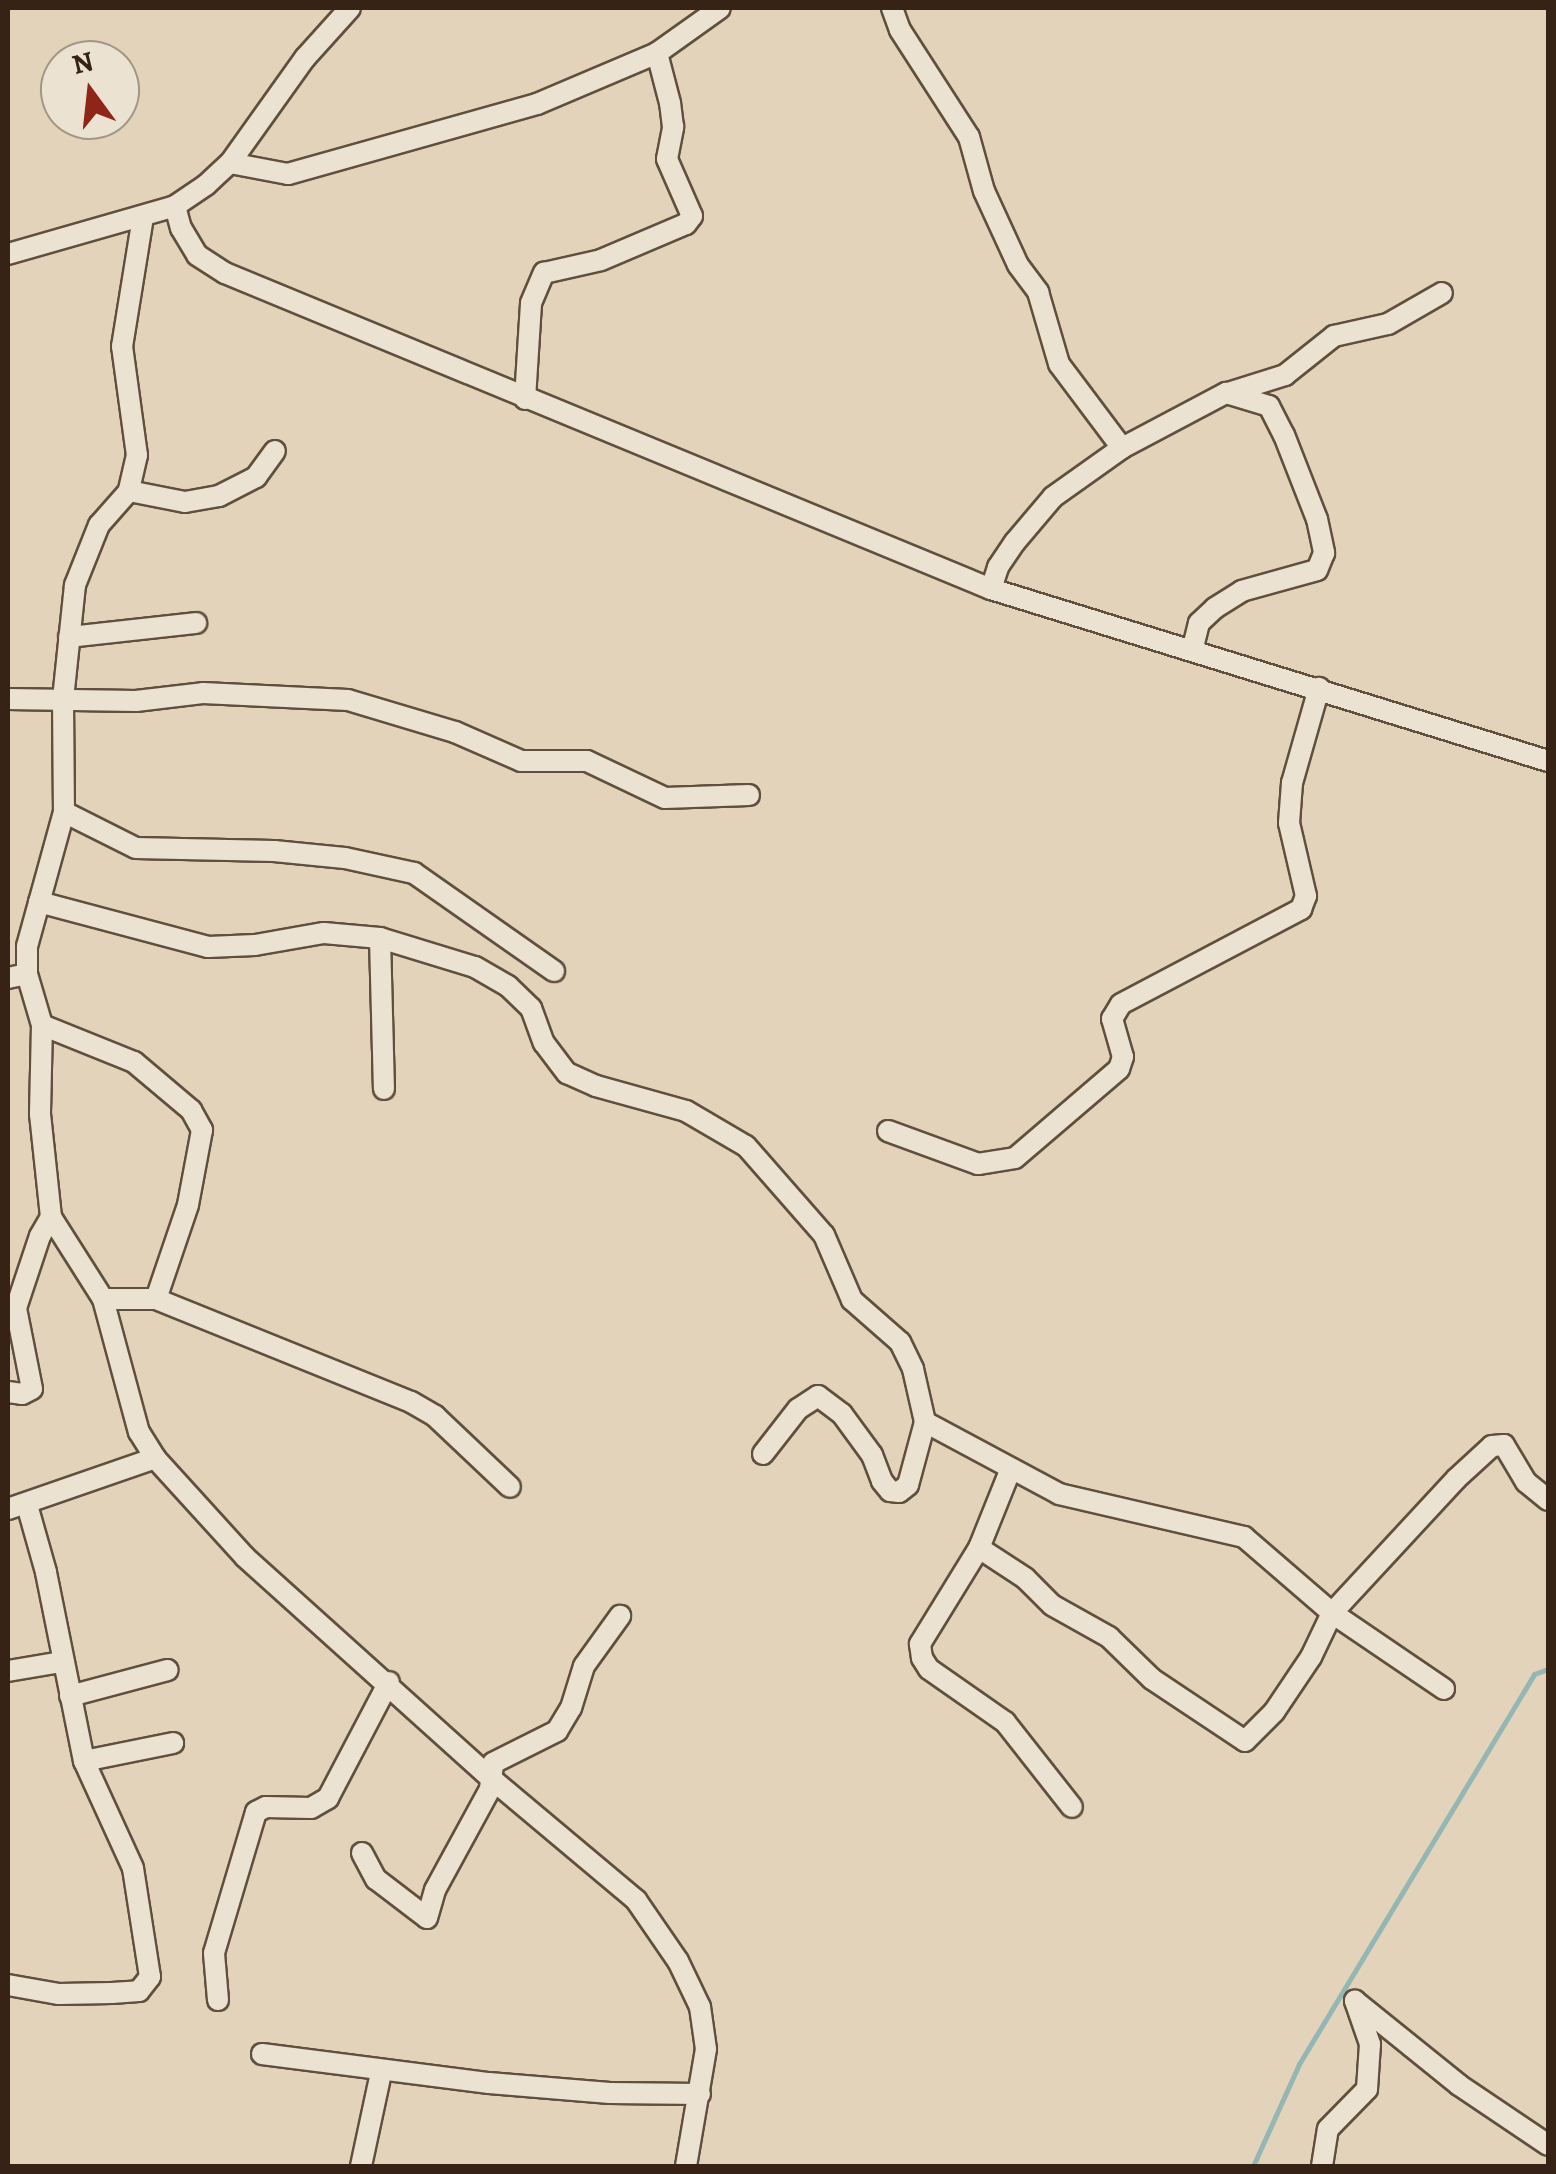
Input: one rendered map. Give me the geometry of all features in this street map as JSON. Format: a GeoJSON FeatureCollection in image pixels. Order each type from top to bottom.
{"type":"FeatureCollection","features":[{"type":"Feature","properties":{"kind":"street"},"geometry":{"type":"LineString","coordinates":[[8,254],[176,206],[230,164],[305,58],[350,8]]}},
{"type":"Feature","properties":{"kind":"street"},"geometry":{"type":"LineString","coordinates":[[230,164],[288,174],[537,104],[656,53],[720,8]]}},
{"type":"Feature","properties":{"kind":"street"},"geometry":{"type":"LineString","coordinates":[[892,8],[900,30],[969,138],[984,191],[1018,265],[1038,292],[1059,364],[1122,448]]}},
{"type":"Feature","properties":{"kind":"street"},"geometry":{"type":"LineString","coordinates":[[524,399],[531,303],[544,273],[601,260],[686,224],[692,216],[668,159],[670,102],[656,53]]}},
{"type":"Feature","properties":{"kind":"street"},"geometry":{"type":"LineString","coordinates":[[176,206],[180,228],[197,254],[225,273],[992,589],[1548,761]]}},
{"type":"Feature","properties":{"kind":"street"},"geometry":{"type":"LineString","coordinates":[[143,217],[122,346],[137,455],[130,491],[99,525],[75,585],[63,700],[64,812],[18,976],[42,1025],[40,1114],[51,1217],[103,1299],[140,1432],[154,1458],[245,1557],[389,1682],[491,1778],[636,1900],[678,1961],[700,2007],[706,2050],[686,2166]]}},
{"type":"Feature","properties":{"kind":"street"},"geometry":{"type":"LineString","coordinates":[[992,589],[998,567],[1053,497],[1122,448],[1226,393],[1285,374],[1334,336],[1388,324],[1442,293]]}},
{"type":"Feature","properties":{"kind":"street"},"geometry":{"type":"LineString","coordinates":[[1192,651],[1200,623],[1215,608],[1242,591],[1317,570],[1324,553],[1317,518],[1269,406],[1226,393]]}},
{"type":"Feature","properties":{"kind":"street"},"geometry":{"type":"LineString","coordinates":[[130,491],[185,502],[219,496],[256,477],[276,451]]}},
{"type":"Feature","properties":{"kind":"street"},"geometry":{"type":"LineString","coordinates":[[69,637],[196,623]]}},
{"type":"Feature","properties":{"kind":"street"},"geometry":{"type":"LineString","coordinates":[[888,1131],[978,1164],[1015,1158],[1120,1069],[1122,1057],[1112,1019],[1122,1004],[1301,909],[1306,896],[1289,823],[1292,783],[1320,688]]}},
{"type":"Feature","properties":{"kind":"street"},"geometry":{"type":"LineString","coordinates":[[8,698],[136,700],[203,692],[348,700],[455,732],[521,761],[588,762],[665,798],[749,795]]}},
{"type":"Feature","properties":{"kind":"street"},"geometry":{"type":"LineString","coordinates":[[64,812],[136,848],[167,852],[274,850],[414,873],[554,971]]}},
{"type":"Feature","properties":{"kind":"street"},"geometry":{"type":"LineString","coordinates":[[39,902],[208,947],[255,945],[324,932],[380,938],[476,966],[508,986],[532,1008],[544,1043],[567,1073],[686,1111],[746,1146],[824,1236],[852,1300],[900,1342],[913,1369],[925,1422],[908,1485],[899,1492],[890,1491],[882,1482],[872,1455],[842,1414],[818,1396],[798,1408],[763,1454]]}},
{"type":"Feature","properties":{"kind":"street"},"geometry":{"type":"LineString","coordinates":[[380,938],[384,1089]]}},
{"type":"Feature","properties":{"kind":"street"},"geometry":{"type":"LineString","coordinates":[[42,1025],[134,1062],[190,1110],[202,1130],[188,1205],[156,1299]]}},
{"type":"Feature","properties":{"kind":"street"},"geometry":{"type":"LineString","coordinates":[[8,1392],[22,1394],[32,1388],[16,1308],[40,1236],[51,1217]]}},
{"type":"Feature","properties":{"kind":"street"},"geometry":{"type":"LineString","coordinates":[[103,1299],[156,1299],[411,1402],[435,1416],[510,1487]]}},
{"type":"Feature","properties":{"kind":"street"},"geometry":{"type":"LineString","coordinates":[[925,1422],[1010,1471],[1060,1494],[1244,1536],[1332,1614],[1444,1689]]}},
{"type":"Feature","properties":{"kind":"street"},"geometry":{"type":"LineString","coordinates":[[979,1548],[1026,1578],[1052,1604],[1109,1637],[1152,1679],[1245,1741],[1252,1739],[1284,1698],[1311,1657],[1332,1614],[1456,1479],[1492,1446],[1504,1445],[1526,1482],[1548,1500]]}},
{"type":"Feature","properties":{"kind":"street"},"geometry":{"type":"LineString","coordinates":[[8,1985],[59,1994],[126,1992],[139,1991],[150,1977],[133,1868],[84,1761],[61,1662],[46,1572],[17,1507],[154,1458]]}},
{"type":"Feature","properties":{"kind":"street"},"geometry":{"type":"LineString","coordinates":[[1010,1471],[979,1548],[920,1644],[922,1658],[929,1669],[1005,1722],[1072,1807]]}},
{"type":"Feature","properties":{"kind":"street"},"geometry":{"type":"LineString","coordinates":[[362,1853],[376,1879],[427,1918],[435,1890],[466,1838],[491,1778],[493,1763],[557,1731],[570,1708],[584,1666],[620,1616]]}},
{"type":"Feature","properties":{"kind":"street"},"geometry":{"type":"LineString","coordinates":[[8,1671],[61,1662]]}},
{"type":"Feature","properties":{"kind":"street"},"geometry":{"type":"LineString","coordinates":[[70,1696],[168,1670]]}},
{"type":"Feature","properties":{"kind":"street"},"geometry":{"type":"LineString","coordinates":[[218,2000],[214,1953],[256,1812],[266,1807],[311,1808],[328,1798],[389,1682]]}},
{"type":"Feature","properties":{"kind":"street"},"geometry":{"type":"LineString","coordinates":[[84,1761],[172,1744]]}},
{"type":"Feature","properties":{"kind":"street"},"geometry":{"type":"LineString","coordinates":[[1322,2166],[1328,2129],[1367,2089],[1370,2044],[1356,2001],[1458,2084],[1548,2146]]}},
{"type":"Feature","properties":{"kind":"street"},"geometry":{"type":"LineString","coordinates":[[262,2054],[381,2072],[610,2093],[700,2094]]}},
{"type":"Feature","properties":{"kind":"street"},"geometry":{"type":"LineString","coordinates":[[360,2166],[381,2072]]}},
{"type":"Feature","properties":{"kind":"waterway"},"geometry":{"type":"LineString","coordinates":[[1253,2166],[1299,2064],[1534,1674],[1548,1669]]}}]}
